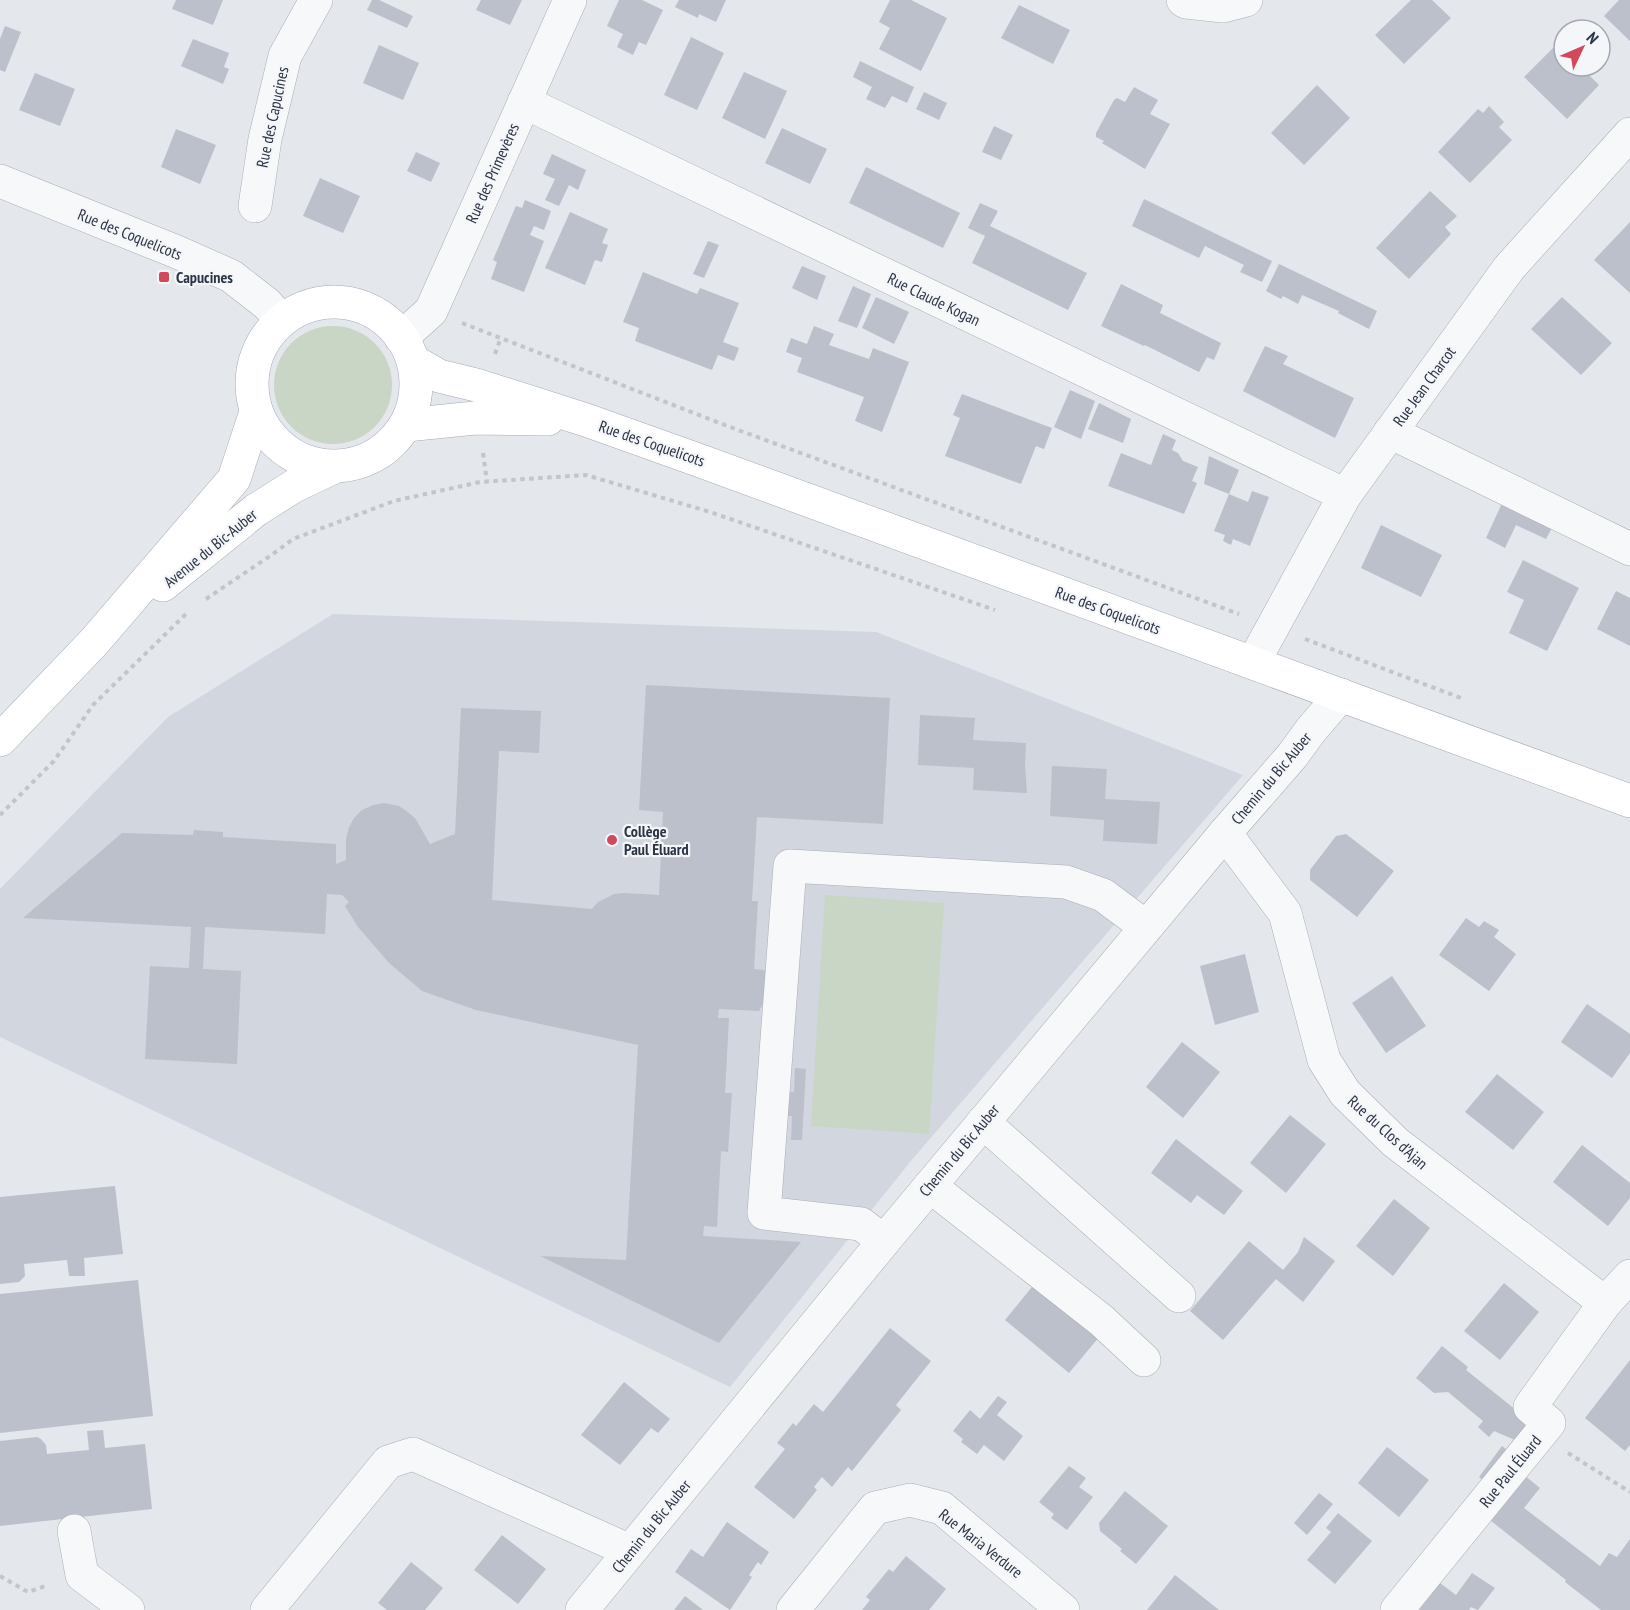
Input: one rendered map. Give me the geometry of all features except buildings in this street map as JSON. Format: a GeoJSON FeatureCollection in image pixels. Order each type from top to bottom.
{"type":"FeatureCollection","features":[{"type":"Feature","properties":{"kind":"main road"},"geometry":{"type":"LineString","coordinates":[[329,302],[357,305],[382,317],[407,349],[415,371],[415,399],[406,425],[388,447],[363,462],[334,467],[309,463],[286,452],[268,434],[256,412],[251,380],[259,349],[281,321],[302,308],[329,302]]}},
{"type":"Feature","properties":{"kind":"main road","name":"Rue des Coquelicots"},"geometry":{"type":"LineString","coordinates":[[407,349],[439,376],[476,385],[586,420],[1630,801]]}},
{"type":"Feature","properties":{"kind":"main road","name":"Avenue du Bic-Auber"},"geometry":{"type":"LineString","coordinates":[[0,740],[94,642],[234,479],[256,412]]}},
{"type":"Feature","properties":{"kind":"main road","name":"Rue des Coquelicots"},"geometry":{"type":"LineString","coordinates":[[406,425],[475,418],[586,420]]}},
{"type":"Feature","properties":{"kind":"main road","name":"Avenue du Bic-Auber"},"geometry":{"type":"LineString","coordinates":[[94,642],[256,510],[294,486],[334,467]]}},
{"type":"Feature","properties":{"kind":"street","name":"Rue des Capucines"},"geometry":{"type":"LineString","coordinates":[[255,206],[265,139],[285,56],[316,0]]}},
{"type":"Feature","properties":{"kind":"street","name":"Rue des Primevères"},"geometry":{"type":"LineString","coordinates":[[407,349],[431,311],[570,0]]}},
{"type":"Feature","properties":{"kind":"street"},"geometry":{"type":"LineString","coordinates":[[1183,0],[1223,6],[1246,0]]}},
{"type":"Feature","properties":{"kind":"street","name":"Rue Claude Kogan"},"geometry":{"type":"LineString","coordinates":[[524,102],[1346,495]]}},
{"type":"Feature","properties":{"kind":"street","name":"Rue Jean Charcot"},"geometry":{"type":"LineString","coordinates":[[1253,663],[1346,495],[1390,432],[1509,268],[1630,134]]}},
{"type":"Feature","properties":{"kind":"street","name":"Rue des Coquelicots"},"geometry":{"type":"LineString","coordinates":[[0,181],[231,276],[267,304],[281,321]]}},
{"type":"Feature","properties":{"kind":"street"},"geometry":{"type":"LineString","coordinates":[[1390,432],[1630,549]]}},
{"type":"Feature","properties":{"kind":"street","name":"Chemin du Bic Auber"},"geometry":{"type":"LineString","coordinates":[[582,1610],[884,1240],[1341,695]]}},
{"type":"Feature","properties":{"kind":"street","name":"Rue du Clos d’Ajan"},"geometry":{"type":"LineString","coordinates":[[1225,833],[1285,913],[1324,1060],[1345,1093],[1395,1142],[1605,1304]]}},
{"type":"Feature","properties":{"kind":"street"},"geometry":{"type":"LineString","coordinates":[[884,1240],[861,1224],[764,1213],[790,866],[1066,882],[1102,895],[1146,927]]}},
{"type":"Feature","properties":{"kind":"street"},"geometry":{"type":"LineString","coordinates":[[983,1122],[1179,1296]]}},
{"type":"Feature","properties":{"kind":"street"},"geometry":{"type":"LineString","coordinates":[[930,1186],[1101,1320],[1144,1360]]}},
{"type":"Feature","properties":{"kind":"street"},"geometry":{"type":"LineString","coordinates":[[1605,1304],[1630,1276]]}},
{"type":"Feature","properties":{"kind":"street","name":"Rue Paul Éluard"},"geometry":{"type":"LineString","coordinates":[[1397,1610],[1549,1423],[1530,1407],[1605,1304]]}},
{"type":"Feature","properties":{"kind":"street"},"geometry":{"type":"LineString","coordinates":[[267,1610],[388,1462],[413,1454],[630,1551]]}},
{"type":"Feature","properties":{"kind":"street","name":"Rue Maria Verdure"},"geometry":{"type":"LineString","coordinates":[[793,1610],[875,1508],[910,1500],[942,1508],[1063,1610]]}},
{"type":"Feature","properties":{"kind":"street"},"geometry":{"type":"LineString","coordinates":[[74,1531],[82,1575],[128,1610]]}},
{"type":"Feature","properties":{"kind":"path"},"geometry":{"type":"LineString","coordinates":[[431,311],[741,431],[1242,615]]}},
{"type":"Feature","properties":{"kind":"path"},"geometry":{"type":"LineString","coordinates":[[482,448],[487,482]]}},
{"type":"Feature","properties":{"kind":"path"},"geometry":{"type":"LineString","coordinates":[[204,601],[293,539],[394,501],[487,482],[586,476],[710,512],[1004,612]]}},
{"type":"Feature","properties":{"kind":"path"},"geometry":{"type":"LineString","coordinates":[[0,815],[54,761],[93,705],[194,607]]}},
{"type":"Feature","properties":{"kind":"path"},"geometry":{"type":"LineString","coordinates":[[1539,1436],[1630,1492]]}},
{"type":"Feature","properties":{"kind":"path"},"geometry":{"type":"LineString","coordinates":[[0,1576],[28,1592],[82,1575]]}},
{"type":"Feature","properties":{"kind":"shaded area","name":"Collège Paul Éluard"},"geometry":{"type":"Polygon","coordinates":[[[333,614],[876,632],[1243,775],[910,1162],[730,1387],[0,1037],[0,889],[168,717],[333,614]]]}},
{"type":"Feature","properties":{"kind":"green space"},"geometry":{"type":"Polygon","coordinates":[[[333,326],[356,330],[375,343],[388,362],[392,385],[388,408],[375,427],[356,440],[333,444],[310,440],[291,427],[278,408],[274,385],[278,362],[291,343],[310,330],[333,326]]]}},
{"type":"Feature","properties":{"kind":"green space"},"geometry":{"type":"Polygon","coordinates":[[[825,895],[944,903],[929,1134],[811,1126],[825,895]]]}},
{"type":"Feature","properties":{"kind":"place","name":"Capucines"},"geometry":{"type":"Point","coordinates":[164,277]}},
{"type":"Feature","properties":{"kind":"place","name":"Collège Paul Éluard"},"geometry":{"type":"Point","coordinates":[612,840]}}]}
